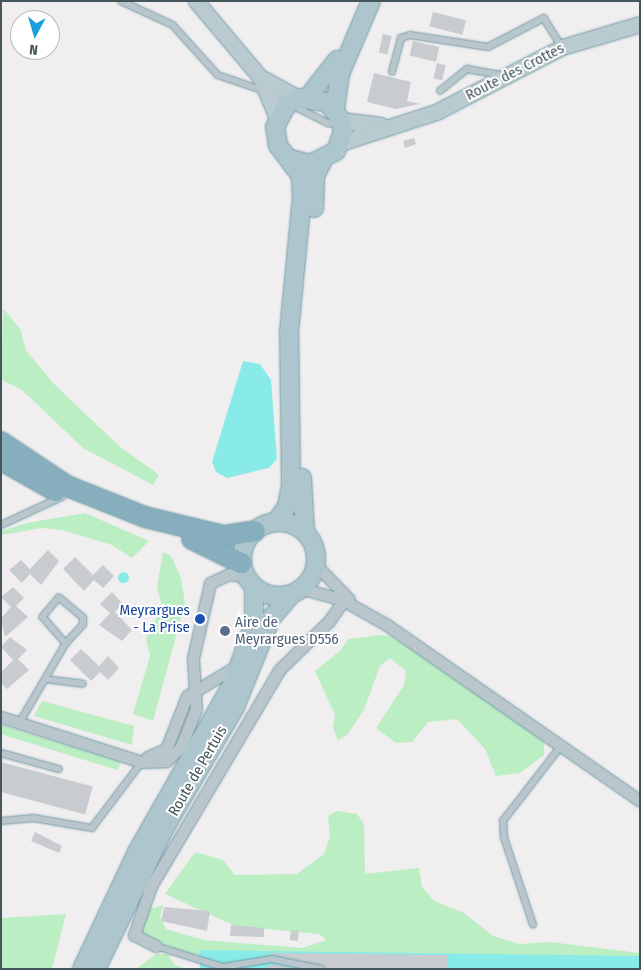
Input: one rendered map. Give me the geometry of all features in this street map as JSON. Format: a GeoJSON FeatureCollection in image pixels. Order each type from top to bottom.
{"type":"FeatureCollection","features":[{"type":"Feature","properties":{"kind":"highway"},"geometry":{"type":"LineString","coordinates":[[1,430],[40,476]]}},
{"type":"Feature","properties":{"kind":"highway"},"geometry":{"type":"LineString","coordinates":[[1,442],[63,495]]}},
{"type":"Feature","properties":{"kind":"highway"},"geometry":{"type":"LineString","coordinates":[[1,450],[40,476]]}},
{"type":"Feature","properties":{"kind":"highway"},"geometry":{"type":"LineString","coordinates":[[1,460],[86,496],[145,518],[224,536],[255,530]]}},
{"type":"Feature","properties":{"kind":"highway"},"geometry":{"type":"LineString","coordinates":[[1,472],[25,485],[63,495],[190,538],[247,576]]}},
{"type":"Feature","properties":{"kind":"main road"},"geometry":{"type":"LineString","coordinates":[[196,1],[260,77],[271,94],[277,118],[275,137],[291,159],[300,176],[302,198],[289,332],[292,471],[287,506],[276,522],[255,530],[244,545],[247,576],[271,596],[296,592],[316,565],[312,542],[305,532],[300,513],[299,332],[315,176],[340,125],[340,74],[371,1]]}},
{"type":"Feature","properties":{"kind":"main road"},"geometry":{"type":"LineString","coordinates":[[277,118],[334,67],[364,1]]}},
{"type":"Feature","properties":{"kind":"main road","name":"Route des Crottes"},"geometry":{"type":"LineString","coordinates":[[340,125],[392,125],[449,107],[562,47],[640,24]]}},
{"type":"Feature","properties":{"kind":"main road"},"geometry":{"type":"LineString","coordinates":[[260,77],[340,125],[392,125]]}},
{"type":"Feature","properties":{"kind":"main road"},"geometry":{"type":"LineString","coordinates":[[291,159],[322,162]]}},
{"type":"Feature","properties":{"kind":"main road"},"geometry":{"type":"LineString","coordinates":[[276,522],[305,532]]}},
{"type":"Feature","properties":{"kind":"main road","name":"Route de Pertuis"},"geometry":{"type":"LineString","coordinates":[[99,946],[137,852],[242,663],[254,624],[247,576]]}},
{"type":"Feature","properties":{"kind":"main road","name":"Route de Pertuis"},"geometry":{"type":"LineString","coordinates":[[99,946],[164,829],[236,707],[270,618],[296,592]]}},
{"type":"Feature","properties":{"kind":"main road"},"geometry":{"type":"LineString","coordinates":[[82,969],[99,946]]}},
{"type":"Feature","properties":{"kind":"main road"},"geometry":{"type":"LineString","coordinates":[[96,969],[99,946]]}},
{"type":"Feature","properties":{"kind":"street"},"geometry":{"type":"LineString","coordinates":[[316,565],[338,590],[368,614],[640,800]]}},
{"type":"Feature","properties":{"kind":"street"},"geometry":{"type":"LineString","coordinates":[[1,717],[142,762],[166,762],[181,747],[196,709],[195,643],[210,583],[229,574],[247,576]]}},
{"type":"Feature","properties":{"kind":"street"},"geometry":{"type":"LineString","coordinates":[[296,592],[343,601],[368,614]]}},
{"type":"Feature","properties":{"kind":"street"},"geometry":{"type":"LineString","coordinates":[[156,946],[134,934],[151,886],[279,670],[325,626],[343,601]]}},
{"type":"Feature","properties":{"kind":"street"},"geometry":{"type":"LineString","coordinates":[[121,754],[160,754],[170,742],[180,708],[196,687],[242,663]]}},
{"type":"Feature","properties":{"kind":"lane"},"geometry":{"type":"LineString","coordinates":[[122,1],[173,26],[218,75],[271,94],[298,100]]}},
{"type":"Feature","properties":{"kind":"lane"},"geometry":{"type":"LineString","coordinates":[[392,72],[401,38],[410,34],[488,47],[544,18],[562,47]]}},
{"type":"Feature","properties":{"kind":"lane"},"geometry":{"type":"LineString","coordinates":[[440,91],[467,69],[504,77]]}},
{"type":"Feature","properties":{"kind":"lane"},"geometry":{"type":"LineString","coordinates":[[1,525],[63,495]]}},
{"type":"Feature","properties":{"kind":"lane"},"geometry":{"type":"LineString","coordinates":[[20,722],[66,643],[84,621],[58,598],[43,617],[66,643]]}},
{"type":"Feature","properties":{"kind":"lane"},"geometry":{"type":"LineString","coordinates":[[45,679],[83,684]]}},
{"type":"Feature","properties":{"kind":"lane"},"geometry":{"type":"LineString","coordinates":[[533,925],[504,838],[503,822],[562,745]]}},
{"type":"Feature","properties":{"kind":"lane"},"geometry":{"type":"LineString","coordinates":[[1,753],[59,770]]}},
{"type":"Feature","properties":{"kind":"lane"},"geometry":{"type":"LineString","coordinates":[[1,821],[34,818],[92,828],[142,762]]}},
{"type":"Feature","properties":{"kind":"lane"},"geometry":{"type":"LineString","coordinates":[[156,946],[223,967],[278,960],[321,969]]}},
{"type":"Feature","properties":{"kind":"lane"},"geometry":{"type":"LineString","coordinates":[[198,960],[206,969]]}},
{"type":"Feature","properties":{"kind":"green space"},"geometry":{"type":"Polygon","coordinates":[[[3,308],[20,329],[26,350],[53,383],[119,446],[159,475],[153,485],[83,448],[21,389],[1,380],[3,308]]]}},
{"type":"Feature","properties":{"kind":"green space"},"geometry":{"type":"Polygon","coordinates":[[[85,513],[149,541],[132,558],[112,545],[62,530],[42,528],[1,535],[1,531],[27,523],[85,513]]]}},
{"type":"Feature","properties":{"kind":"green space"},"geometry":{"type":"Polygon","coordinates":[[[163,552],[171,556],[181,578],[185,603],[153,721],[133,714],[150,656],[146,639],[162,606],[157,587],[163,552]]]}},
{"type":"Feature","properties":{"kind":"green space"},"geometry":{"type":"Polygon","coordinates":[[[381,635],[391,636],[534,728],[544,743],[544,755],[520,773],[496,776],[485,749],[457,719],[428,722],[412,742],[396,743],[376,728],[404,685],[406,671],[390,658],[380,666],[364,710],[347,735],[338,740],[333,728],[335,715],[315,671],[341,650],[348,639],[381,635]]]}},
{"type":"Feature","properties":{"kind":"green space"},"geometry":{"type":"Polygon","coordinates":[[[42,701],[134,726],[132,745],[34,716],[42,701]]]}},
{"type":"Feature","properties":{"kind":"green space"},"geometry":{"type":"Polygon","coordinates":[[[1,725],[121,762],[118,770],[1,734],[1,725]]]}},
{"type":"Feature","properties":{"kind":"green space"},"geometry":{"type":"Polygon","coordinates":[[[337,811],[357,814],[364,824],[365,874],[419,868],[422,887],[434,901],[464,913],[493,936],[520,944],[550,942],[640,953],[640,969],[214,961],[140,937],[149,909],[163,905],[160,917],[166,929],[204,940],[302,948],[326,940],[319,934],[235,926],[165,894],[195,852],[223,860],[235,875],[297,874],[324,854],[330,836],[328,816],[337,811]]]}},
{"type":"Feature","properties":{"kind":"green space"},"geometry":{"type":"Polygon","coordinates":[[[66,914],[52,969],[1,969],[1,918],[66,914]]]}},
{"type":"Feature","properties":{"kind":"green space"},"geometry":{"type":"Polygon","coordinates":[[[156,954],[168,954],[175,965],[186,969],[136,969],[156,954]]]}},
{"type":"Feature","properties":{"kind":"water"},"geometry":{"type":"Polygon","coordinates":[[[243,361],[260,364],[271,380],[277,459],[269,468],[227,478],[216,472],[212,462],[243,361]]]}},
{"type":"Feature","properties":{"kind":"water"},"geometry":{"type":"Polygon","coordinates":[[[123,571],[129,577],[123,583],[117,577],[123,571]]]}},
{"type":"Feature","properties":{"kind":"water"},"geometry":{"type":"Polygon","coordinates":[[[199,950],[640,956],[640,969],[200,969],[199,950]]]}},
{"type":"Feature","properties":{"kind":"building"},"geometry":{"type":"Polygon","coordinates":[[[433,12],[466,20],[462,35],[429,27],[433,12]]]}},
{"type":"Feature","properties":{"kind":"building"},"geometry":{"type":"Polygon","coordinates":[[[383,34],[392,36],[387,55],[379,53],[383,34]]]}},
{"type":"Feature","properties":{"kind":"building"},"geometry":{"type":"Polygon","coordinates":[[[413,41],[439,47],[436,62],[410,56],[413,41]]]}},
{"type":"Feature","properties":{"kind":"building"},"geometry":{"type":"Polygon","coordinates":[[[437,63],[446,65],[442,81],[433,79],[437,63]]]}},
{"type":"Feature","properties":{"kind":"building"},"geometry":{"type":"Polygon","coordinates":[[[374,73],[411,82],[407,101],[420,104],[396,109],[367,102],[374,73]]]}},
{"type":"Feature","properties":{"kind":"building"},"geometry":{"type":"Polygon","coordinates":[[[414,138],[416,144],[405,148],[403,141],[414,138]]]}},
{"type":"Feature","properties":{"kind":"building"},"geometry":{"type":"Polygon","coordinates":[[[48,550],[59,561],[41,585],[30,574],[22,583],[9,570],[21,560],[30,569],[48,550]]]}},
{"type":"Feature","properties":{"kind":"building"},"geometry":{"type":"Polygon","coordinates":[[[75,557],[93,575],[103,565],[114,576],[103,588],[94,580],[84,591],[63,569],[75,557]]]}},
{"type":"Feature","properties":{"kind":"building"},"geometry":{"type":"Polygon","coordinates":[[[13,587],[24,598],[16,606],[28,617],[5,637],[1,618],[11,607],[1,597],[13,587]]]}},
{"type":"Feature","properties":{"kind":"building"},"geometry":{"type":"Polygon","coordinates":[[[112,592],[123,604],[115,612],[132,630],[122,641],[99,625],[110,613],[100,604],[112,592]]]}},
{"type":"Feature","properties":{"kind":"building"},"geometry":{"type":"Polygon","coordinates":[[[10,637],[27,650],[18,659],[29,670],[7,689],[1,683],[1,672],[13,660],[1,647],[10,637]]]}},
{"type":"Feature","properties":{"kind":"building"},"geometry":{"type":"Polygon","coordinates":[[[81,649],[99,666],[108,656],[119,668],[108,680],[100,672],[91,681],[70,660],[81,649]]]}},
{"type":"Feature","properties":{"kind":"building"},"geometry":{"type":"Polygon","coordinates":[[[1,762],[93,787],[85,815],[1,792],[1,762]]]}},
{"type":"Feature","properties":{"kind":"building"},"geometry":{"type":"Polygon","coordinates":[[[35,832],[62,846],[59,853],[31,841],[35,832]]]}},
{"type":"Feature","properties":{"kind":"building"},"geometry":{"type":"Polygon","coordinates":[[[164,907],[210,911],[207,931],[161,921],[164,907]]]}},
{"type":"Feature","properties":{"kind":"building"},"geometry":{"type":"Polygon","coordinates":[[[231,925],[264,928],[264,937],[230,936],[231,925]]]}},
{"type":"Feature","properties":{"kind":"building"},"geometry":{"type":"Polygon","coordinates":[[[291,930],[299,931],[298,941],[290,940],[291,930]]]}},
{"type":"Feature","properties":{"kind":"building"},"geometry":{"type":"Polygon","coordinates":[[[267,953],[448,955],[447,969],[326,969],[267,953]]]}},
{"type":"Feature","properties":{"kind":"building"},"geometry":{"type":"Polygon","coordinates":[[[272,964],[296,969],[264,969],[272,964]]]}},
{"type":"Feature","properties":{"kind":"place","name":"Meyrargues - La Prise"},"geometry":{"type":"Point","coordinates":[200,619]}},
{"type":"Feature","properties":{"kind":"place","name":"Aire de Meyrargues D556"},"geometry":{"type":"Point","coordinates":[225,631]}}]}
